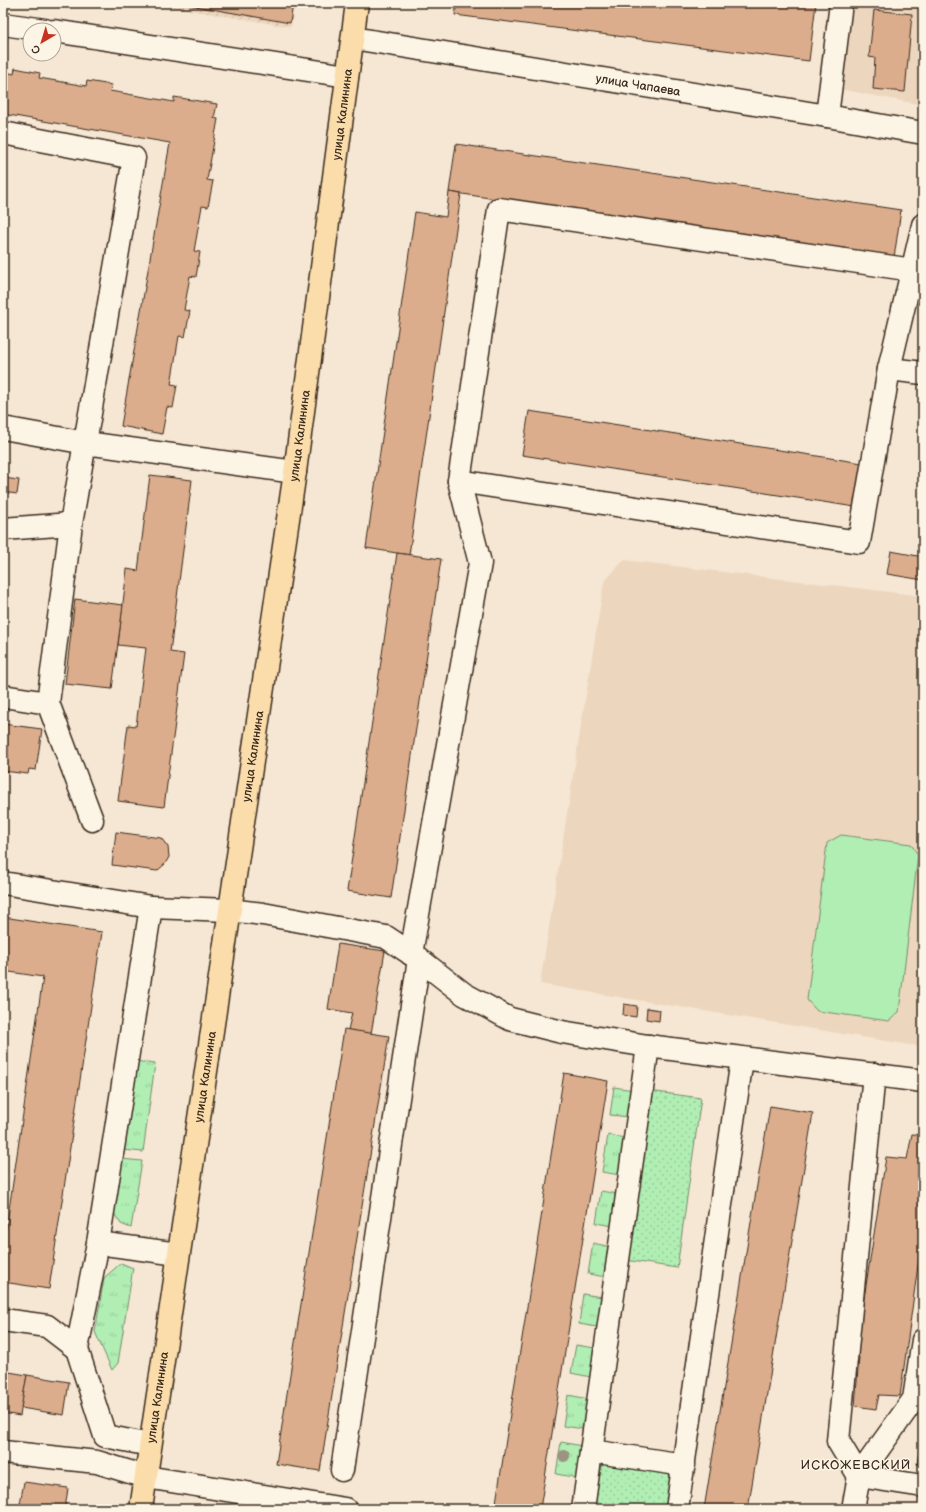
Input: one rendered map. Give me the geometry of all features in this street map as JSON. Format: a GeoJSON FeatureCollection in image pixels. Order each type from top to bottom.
{"type":"FeatureCollection","features":[{"type":"Feature","properties":{"kind":"main road","name":"улица Калинина"},"geometry":{"type":"LineString","coordinates":[[145,1508],[146,1477],[150,1445],[295,472],[357,3]]}},
{"type":"Feature","properties":{"kind":"street"},"geometry":{"type":"LineString","coordinates":[[827,116],[841,3]]}},
{"type":"Feature","properties":{"kind":"street"},"geometry":{"type":"LineString","coordinates":[[3,24],[22,27]]}},
{"type":"Feature","properties":{"kind":"street"},"geometry":{"type":"LineString","coordinates":[[62,32],[347,76]]}},
{"type":"Feature","properties":{"kind":"street","name":"улица Чапаева"},"geometry":{"type":"LineString","coordinates":[[353,38],[827,116],[923,134]]}},
{"type":"Feature","properties":{"kind":"street"},"geometry":{"type":"LineString","coordinates":[[3,133],[134,158],[71,524],[48,703],[92,820]]}},
{"type":"Feature","properties":{"kind":"street"},"geometry":{"type":"LineString","coordinates":[[342,1470],[415,956],[480,563],[459,481],[499,209],[913,270]]}},
{"type":"Feature","properties":{"kind":"street"},"geometry":{"type":"LineString","coordinates":[[459,481],[859,542],[889,368],[923,224]]}},
{"type":"Feature","properties":{"kind":"street"},"geometry":{"type":"LineString","coordinates":[[889,368],[923,373]]}},
{"type":"Feature","properties":{"kind":"street"},"geometry":{"type":"LineString","coordinates":[[3,428],[86,443],[295,472]]}},
{"type":"Feature","properties":{"kind":"street"},"geometry":{"type":"LineString","coordinates":[[3,529],[71,524]]}},
{"type":"Feature","properties":{"kind":"street"},"geometry":{"type":"LineString","coordinates":[[3,696],[48,703]]}},
{"type":"Feature","properties":{"kind":"street"},"geometry":{"type":"LineString","coordinates":[[3,883],[151,907],[229,910],[263,914],[386,937],[415,956],[464,994],[510,1019],[562,1032],[742,1059],[923,1081]]}},
{"type":"Feature","properties":{"kind":"street"},"geometry":{"type":"LineString","coordinates":[[150,1445],[106,1436],[77,1349],[98,1243],[151,907]]}},
{"type":"Feature","properties":{"kind":"street"},"geometry":{"type":"LineString","coordinates":[[583,1509],[648,1046]]}},
{"type":"Feature","properties":{"kind":"street"},"geometry":{"type":"LineString","coordinates":[[677,1509],[742,1059]]}},
{"type":"Feature","properties":{"kind":"street"},"geometry":{"type":"LineString","coordinates":[[859,1476],[838,1441],[874,1074]]}},
{"type":"Feature","properties":{"kind":"street"},"geometry":{"type":"LineString","coordinates":[[98,1243],[178,1254]]}},
{"type":"Feature","properties":{"kind":"street"},"geometry":{"type":"LineString","coordinates":[[3,1320],[47,1326],[77,1349]]}},
{"type":"Feature","properties":{"kind":"street"},"geometry":{"type":"LineString","coordinates":[[852,1509],[859,1476],[914,1399],[923,1340]]}},
{"type":"Feature","properties":{"kind":"street"},"geometry":{"type":"LineString","coordinates":[[591,1451],[684,1465]]}},
{"type":"Feature","properties":{"kind":"street"},"geometry":{"type":"LineString","coordinates":[[3,1452],[97,1462],[146,1477],[345,1509]]}},
{"type":"Feature","properties":{"kind":"street"},"geometry":{"type":"LineString","coordinates":[[859,1476],[923,1486]]}},
{"type":"Feature","properties":{"kind":"shaded area"},"geometry":{"type":"Polygon","coordinates":[[[147,3],[295,3],[291,27],[147,3]]]}},
{"type":"Feature","properties":{"kind":"shaded area"},"geometry":{"type":"Polygon","coordinates":[[[849,3],[923,3],[923,105],[839,89],[849,3]]]}},
{"type":"Feature","properties":{"kind":"shaded area"},"geometry":{"type":"Polygon","coordinates":[[[624,560],[923,596],[923,1047],[540,984],[604,582],[624,560]]]}},
{"type":"Feature","properties":{"kind":"green space"},"geometry":{"type":"Polygon","coordinates":[[[841,835],[911,844],[918,855],[899,1012],[889,1021],[817,1011],[807,1000],[827,843],[841,835]]]}},
{"type":"Feature","properties":{"kind":"green space"},"geometry":{"type":"Polygon","coordinates":[[[135,1061],[155,1064],[143,1152],[123,1150],[135,1061]]]}},
{"type":"Feature","properties":{"kind":"green space"},"geometry":{"type":"Polygon","coordinates":[[[614,1087],[633,1090],[629,1117],[610,1115],[614,1087]]]}},
{"type":"Feature","properties":{"kind":"green space"},"geometry":{"type":"Polygon","coordinates":[[[649,1091],[701,1098],[677,1268],[625,1260],[649,1091]]]}},
{"type":"Feature","properties":{"kind":"green space"},"geometry":{"type":"Polygon","coordinates":[[[608,1135],[625,1138],[620,1175],[602,1172],[608,1135]]]}},
{"type":"Feature","properties":{"kind":"green space"},"geometry":{"type":"Polygon","coordinates":[[[121,1159],[142,1161],[131,1228],[121,1224],[113,1212],[121,1159]]]}},
{"type":"Feature","properties":{"kind":"green space"},"geometry":{"type":"Polygon","coordinates":[[[601,1191],[618,1194],[613,1226],[596,1223],[601,1191]]]}},
{"type":"Feature","properties":{"kind":"green space"},"geometry":{"type":"Polygon","coordinates":[[[593,1243],[611,1247],[606,1277],[588,1274],[593,1243]]]}},
{"type":"Feature","properties":{"kind":"green space"},"geometry":{"type":"Polygon","coordinates":[[[121,1263],[133,1268],[118,1363],[112,1370],[95,1332],[104,1278],[121,1263]]]}},
{"type":"Feature","properties":{"kind":"green space"},"geometry":{"type":"Polygon","coordinates":[[[583,1294],[602,1297],[597,1327],[579,1324],[583,1294]]]}},
{"type":"Feature","properties":{"kind":"green space"},"geometry":{"type":"Polygon","coordinates":[[[576,1345],[595,1348],[591,1377],[571,1373],[576,1345]]]}},
{"type":"Feature","properties":{"kind":"green space"},"geometry":{"type":"Polygon","coordinates":[[[568,1395],[589,1399],[584,1429],[563,1426],[568,1395]]]}},
{"type":"Feature","properties":{"kind":"green space"},"geometry":{"type":"Polygon","coordinates":[[[561,1442],[582,1446],[578,1478],[556,1474],[561,1442]]]}},
{"type":"Feature","properties":{"kind":"green space"},"geometry":{"type":"Polygon","coordinates":[[[604,1458],[674,1468],[667,1509],[591,1509],[604,1458]]]}},
{"type":"Feature","properties":{"kind":"building"},"geometry":{"type":"Polygon","coordinates":[[[178,3],[293,3],[290,23],[178,3]]]}},
{"type":"Feature","properties":{"kind":"building"},"geometry":{"type":"Polygon","coordinates":[[[457,3],[816,3],[809,61],[455,15],[457,3]]]}},
{"type":"Feature","properties":{"kind":"building"},"geometry":{"type":"Polygon","coordinates":[[[874,10],[912,14],[905,92],[873,89],[875,58],[869,57],[874,10]]]}},
{"type":"Feature","properties":{"kind":"building"},"geometry":{"type":"Polygon","coordinates":[[[15,68],[40,73],[39,78],[86,86],[87,81],[112,85],[110,91],[174,102],[174,97],[217,104],[214,118],[218,119],[207,180],[213,181],[208,207],[202,206],[194,251],[200,252],[196,277],[190,276],[184,310],[190,311],[185,337],[179,336],[171,384],[177,385],[173,408],[167,407],[162,434],[121,426],[170,143],[3,114],[3,87],[6,72],[14,74],[15,68]]]}},
{"type":"Feature","properties":{"kind":"building"},"geometry":{"type":"Polygon","coordinates":[[[456,144],[901,210],[894,258],[449,192],[456,144]]]}},
{"type":"Feature","properties":{"kind":"building"},"geometry":{"type":"Polygon","coordinates":[[[449,192],[461,194],[409,555],[366,548],[415,212],[446,217],[449,192]]]}},
{"type":"Feature","properties":{"kind":"building"},"geometry":{"type":"Polygon","coordinates":[[[529,411],[862,463],[855,507],[522,455],[529,411]]]}},
{"type":"Feature","properties":{"kind":"building"},"geometry":{"type":"Polygon","coordinates":[[[150,475],[192,480],[170,652],[184,654],[164,807],[118,801],[128,725],[136,726],[146,648],[118,645],[127,569],[138,571],[150,475]]]}},
{"type":"Feature","properties":{"kind":"building"},"geometry":{"type":"Polygon","coordinates":[[[3,478],[19,480],[17,494],[3,492],[3,478]]]}},
{"type":"Feature","properties":{"kind":"building"},"geometry":{"type":"Polygon","coordinates":[[[891,551],[923,557],[923,580],[887,574],[891,551]]]}},
{"type":"Feature","properties":{"kind":"building"},"geometry":{"type":"Polygon","coordinates":[[[397,553],[441,559],[391,898],[347,891],[397,553]]]}},
{"type":"Feature","properties":{"kind":"building"},"geometry":{"type":"Polygon","coordinates":[[[75,599],[123,605],[112,689],[65,684],[75,599]]]}},
{"type":"Feature","properties":{"kind":"building"},"geometry":{"type":"Polygon","coordinates":[[[3,724],[42,729],[36,770],[29,769],[28,774],[3,771],[3,724]]]}},
{"type":"Feature","properties":{"kind":"building"},"geometry":{"type":"Polygon","coordinates":[[[116,832],[161,838],[168,847],[169,857],[165,864],[157,871],[112,865],[116,832]]]}},
{"type":"Feature","properties":{"kind":"building"},"geometry":{"type":"Polygon","coordinates":[[[3,917],[102,932],[49,1289],[3,1282],[3,1229],[6,1230],[43,977],[3,971],[3,917]]]}},
{"type":"Feature","properties":{"kind":"building"},"geometry":{"type":"Polygon","coordinates":[[[338,944],[385,951],[371,1034],[348,1030],[352,1013],[328,1009],[338,944]]]}},
{"type":"Feature","properties":{"kind":"building"},"geometry":{"type":"Polygon","coordinates":[[[624,1004],[637,1006],[636,1017],[623,1015],[624,1004]]]}},
{"type":"Feature","properties":{"kind":"building"},"geometry":{"type":"Polygon","coordinates":[[[647,1008],[660,1010],[659,1021],[646,1019],[647,1008]]]}},
{"type":"Feature","properties":{"kind":"building"},"geometry":{"type":"Polygon","coordinates":[[[344,1029],[389,1036],[320,1471],[276,1464],[344,1029]]]}},
{"type":"Feature","properties":{"kind":"building"},"geometry":{"type":"Polygon","coordinates":[[[564,1073],[608,1081],[540,1509],[495,1509],[564,1073]]]}},
{"type":"Feature","properties":{"kind":"building"},"geometry":{"type":"Polygon","coordinates":[[[770,1106],[813,1113],[748,1509],[704,1509],[770,1106]]]}},
{"type":"Feature","properties":{"kind":"building"},"geometry":{"type":"Polygon","coordinates":[[[912,1134],[923,1135],[923,1229],[900,1396],[879,1395],[876,1409],[855,1406],[859,1357],[855,1356],[886,1157],[907,1159],[912,1134]]]}},
{"type":"Feature","properties":{"kind":"building"},"geometry":{"type":"Polygon","coordinates":[[[3,1371],[27,1375],[20,1416],[3,1413],[3,1371]]]}},
{"type":"Feature","properties":{"kind":"building"},"geometry":{"type":"Polygon","coordinates":[[[27,1375],[69,1382],[64,1415],[21,1408],[27,1375]]]}},
{"type":"Feature","properties":{"kind":"building"},"geometry":{"type":"Polygon","coordinates":[[[923,1425],[923,1465],[917,1464],[923,1425]]]}},
{"type":"Feature","properties":{"kind":"building"},"geometry":{"type":"Polygon","coordinates":[[[24,1482],[68,1488],[65,1509],[19,1509],[24,1482]]]}},
{"type":"Feature","properties":{"kind":"district","name":"ИСКОЖЕВСКИЙ"},"geometry":{"type":"Point","coordinates":[856,1465]}}]}
